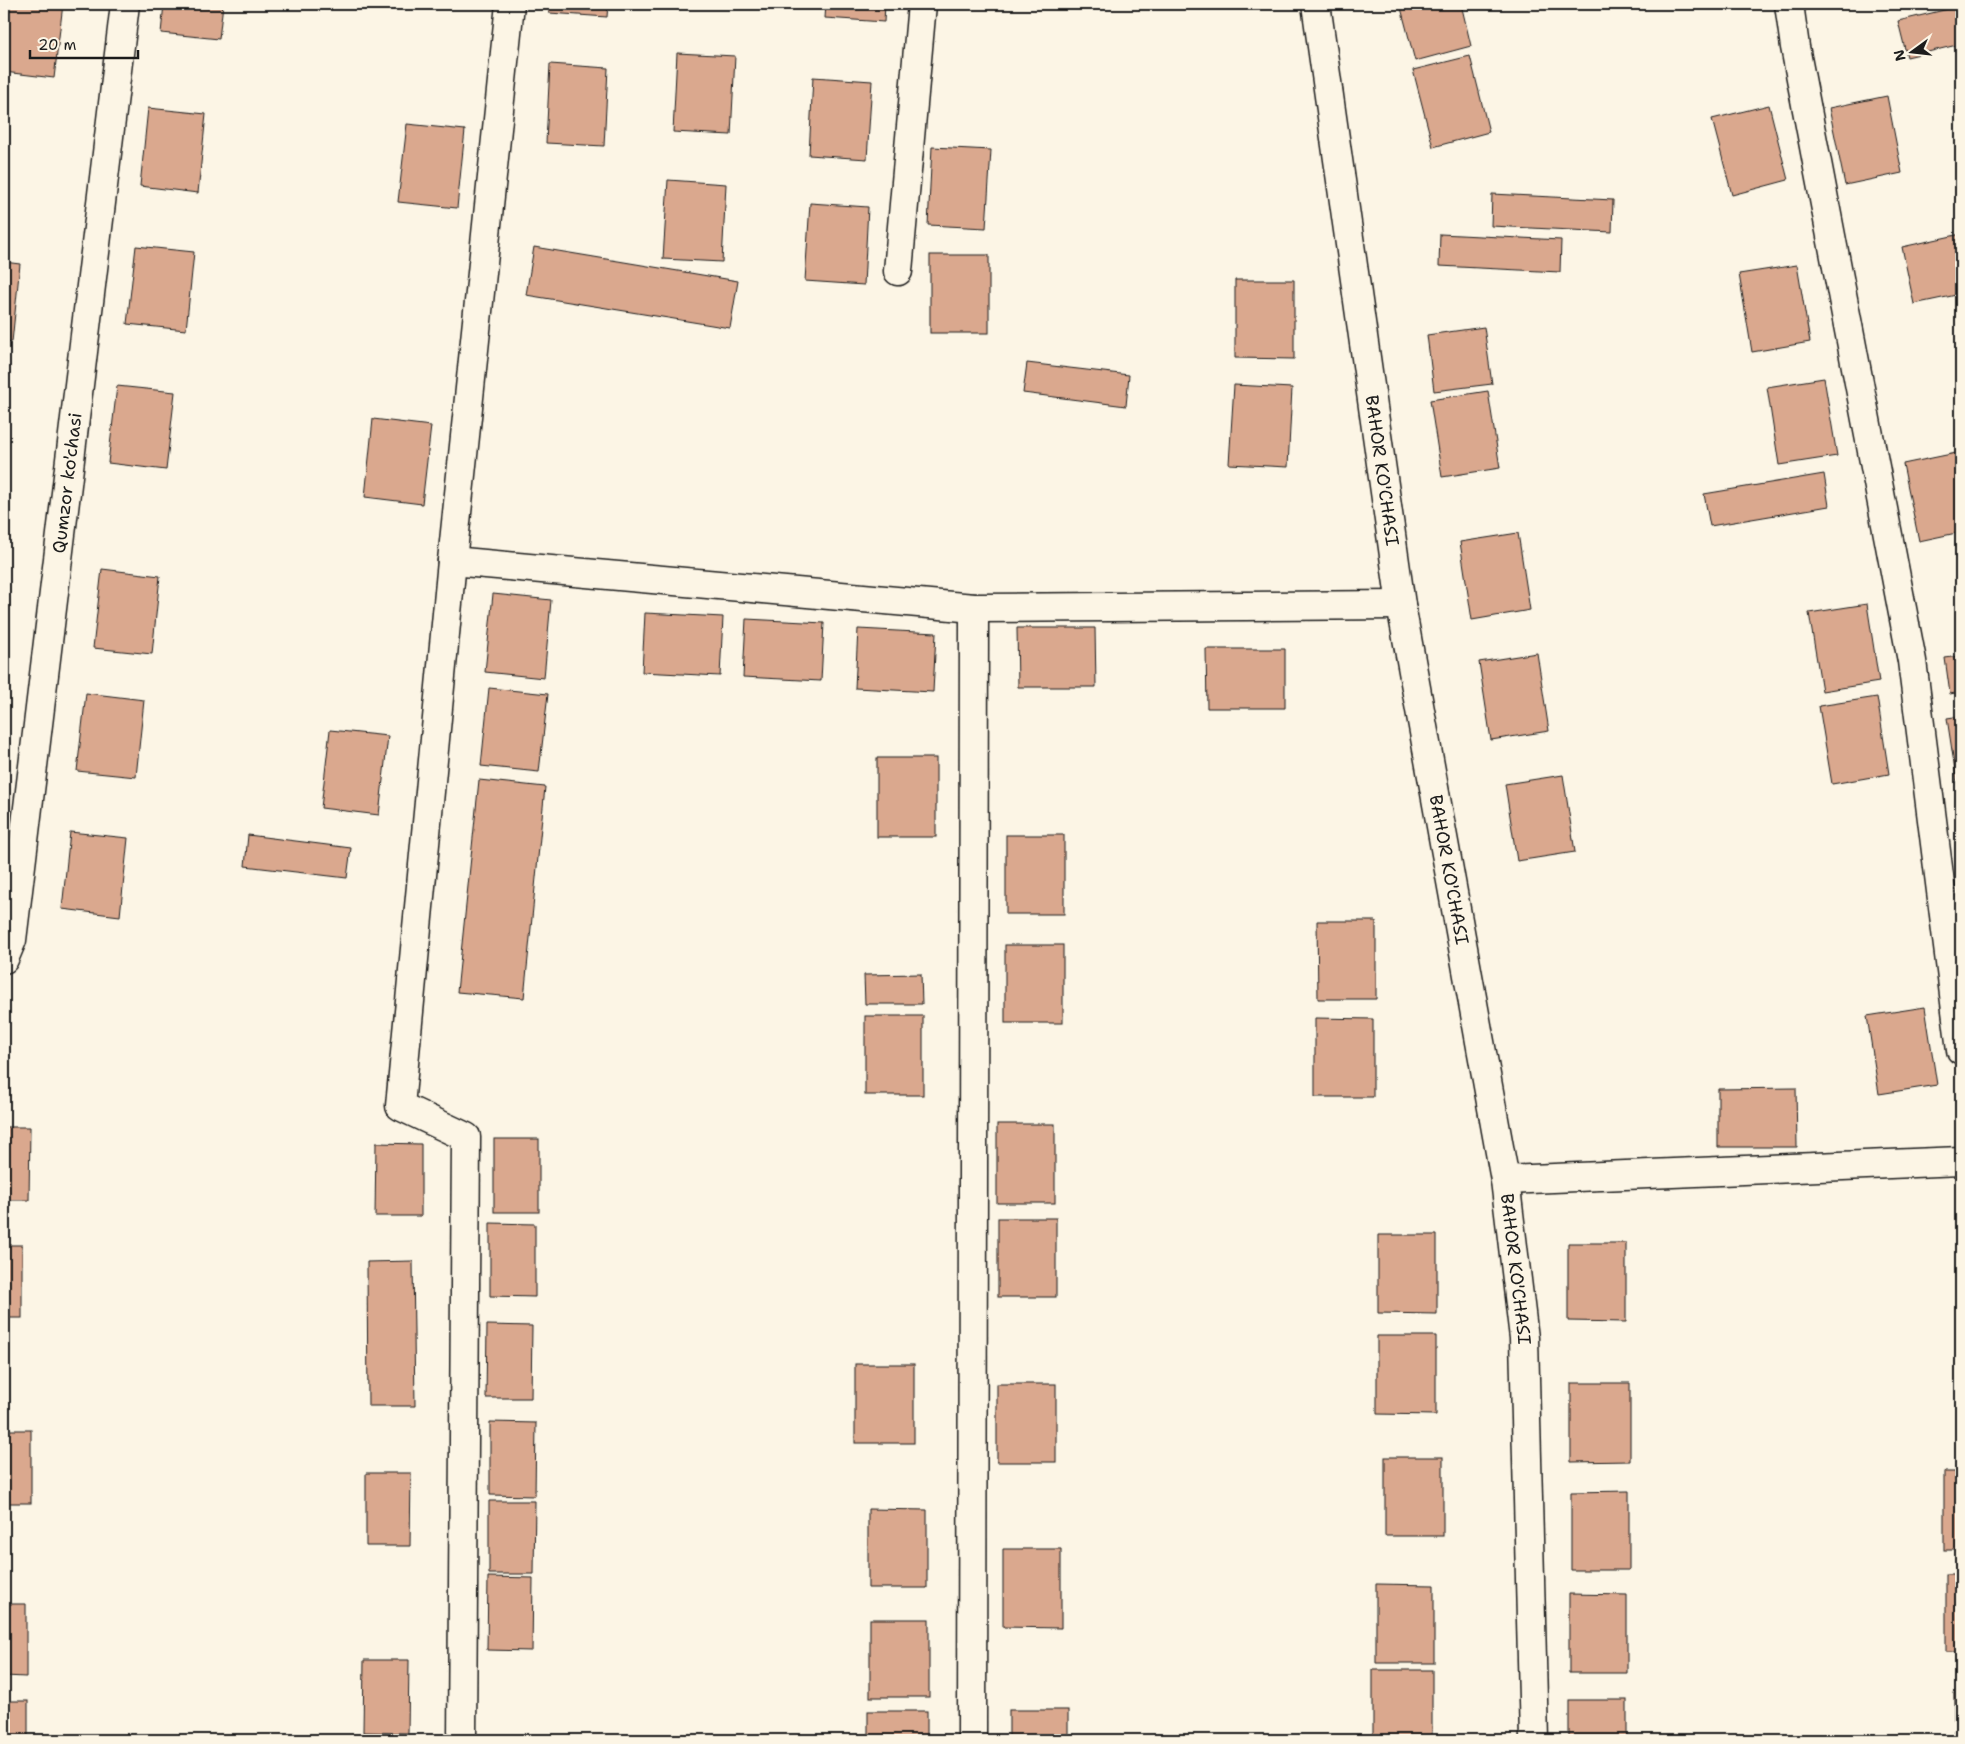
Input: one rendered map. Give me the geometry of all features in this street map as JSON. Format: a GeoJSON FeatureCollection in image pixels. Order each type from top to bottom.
{"type":"FeatureCollection","features":[{"type":"Feature","properties":{"kind":"street","name":"Qumzor ko'chasi"},"geometry":{"type":"LineString","coordinates":[[4,959],[12,940],[125,4]]}},
{"type":"Feature","properties":{"kind":"street"},"geometry":{"type":"LineString","coordinates":[[462,1740],[466,1137],[400,1106],[452,561],[510,4]]}},
{"type":"Feature","properties":{"kind":"street"},"geometry":{"type":"LineString","coordinates":[[898,272],[922,4]]}},
{"type":"Feature","properties":{"kind":"street","name":"BAHOR KO'CHASI"},"geometry":{"type":"LineString","coordinates":[[1316,4],[1401,604],[1505,1180],[1524,1338],[1534,1740]]}},
{"type":"Feature","properties":{"kind":"street"},"geometry":{"type":"LineString","coordinates":[[1789,4],[1799,66],[1912,661],[1961,1050]]}},
{"type":"Feature","properties":{"kind":"street"},"geometry":{"type":"LineString","coordinates":[[452,561],[974,608],[1401,604]]}},
{"type":"Feature","properties":{"kind":"street"},"geometry":{"type":"LineString","coordinates":[[972,1740],[974,608]]}},
{"type":"Feature","properties":{"kind":"street"},"geometry":{"type":"LineString","coordinates":[[1505,1180],[1961,1161]]}},
{"type":"Feature","properties":{"kind":"building"},"geometry":{"type":"Polygon","coordinates":[[[4,4],[63,4],[54,78],[4,72],[4,4]]]}},
{"type":"Feature","properties":{"kind":"building"},"geometry":{"type":"Polygon","coordinates":[[[164,4],[223,4],[219,39],[161,33],[164,4]]]}},
{"type":"Feature","properties":{"kind":"building"},"geometry":{"type":"Polygon","coordinates":[[[549,4],[608,4],[607,17],[549,13],[549,4]]]}},
{"type":"Feature","properties":{"kind":"building"},"geometry":{"type":"Polygon","coordinates":[[[826,4],[885,4],[884,22],[825,18],[826,4]]]}},
{"type":"Feature","properties":{"kind":"building"},"geometry":{"type":"Polygon","coordinates":[[[949,4],[1008,4],[1007,7],[949,4]]]}},
{"type":"Feature","properties":{"kind":"building"},"geometry":{"type":"Polygon","coordinates":[[[1400,4],[1461,4],[1471,46],[1415,61],[1400,4]]]}},
{"type":"Feature","properties":{"kind":"building"},"geometry":{"type":"Polygon","coordinates":[[[1961,6],[1961,44],[1907,57],[1898,21],[1961,6]]]}},
{"type":"Feature","properties":{"kind":"building"},"geometry":{"type":"Polygon","coordinates":[[[677,53],[735,56],[731,135],[673,132],[677,53]]]}},
{"type":"Feature","properties":{"kind":"building"},"geometry":{"type":"Polygon","coordinates":[[[1470,56],[1489,132],[1433,147],[1413,70],[1470,56]]]}},
{"type":"Feature","properties":{"kind":"building"},"geometry":{"type":"Polygon","coordinates":[[[550,64],[608,68],[604,146],[546,143],[550,64]]]}},
{"type":"Feature","properties":{"kind":"building"},"geometry":{"type":"Polygon","coordinates":[[[813,77],[872,81],[867,159],[809,155],[813,77]]]}},
{"type":"Feature","properties":{"kind":"building"},"geometry":{"type":"Polygon","coordinates":[[[1887,96],[1902,173],[1845,185],[1829,108],[1887,96]]]}},
{"type":"Feature","properties":{"kind":"building"},"geometry":{"type":"Polygon","coordinates":[[[1769,105],[1788,180],[1732,195],[1712,119],[1769,105]]]}},
{"type":"Feature","properties":{"kind":"building"},"geometry":{"type":"Polygon","coordinates":[[[148,108],[206,114],[198,193],[140,186],[148,108]]]}},
{"type":"Feature","properties":{"kind":"building"},"geometry":{"type":"Polygon","coordinates":[[[407,124],[465,130],[457,208],[398,202],[407,124]]]}},
{"type":"Feature","properties":{"kind":"building"},"geometry":{"type":"Polygon","coordinates":[[[932,147],[991,150],[986,228],[928,225],[932,147]]]}},
{"type":"Feature","properties":{"kind":"building"},"geometry":{"type":"Polygon","coordinates":[[[668,180],[726,184],[722,262],[663,259],[668,180]]]}},
{"type":"Feature","properties":{"kind":"building"},"geometry":{"type":"Polygon","coordinates":[[[1492,194],[1613,200],[1612,232],[1491,226],[1492,194]]]}},
{"type":"Feature","properties":{"kind":"building"},"geometry":{"type":"Polygon","coordinates":[[[810,203],[868,207],[864,285],[805,281],[810,203]]]}},
{"type":"Feature","properties":{"kind":"building"},"geometry":{"type":"Polygon","coordinates":[[[1440,234],[1561,240],[1560,272],[1439,266],[1440,234]]]}},
{"type":"Feature","properties":{"kind":"building"},"geometry":{"type":"Polygon","coordinates":[[[1961,234],[1961,294],[1914,304],[1902,247],[1961,234]]]}},
{"type":"Feature","properties":{"kind":"building"},"geometry":{"type":"Polygon","coordinates":[[[136,246],[194,252],[186,330],[127,324],[136,246]]]}},
{"type":"Feature","properties":{"kind":"building"},"geometry":{"type":"Polygon","coordinates":[[[534,247],[738,281],[730,328],[526,295],[534,247]]]}},
{"type":"Feature","properties":{"kind":"building"},"geometry":{"type":"Polygon","coordinates":[[[930,255],[989,255],[989,333],[930,333],[930,255]]]}},
{"type":"Feature","properties":{"kind":"building"},"geometry":{"type":"Polygon","coordinates":[[[4,262],[20,264],[12,342],[4,341],[4,262]]]}},
{"type":"Feature","properties":{"kind":"building"},"geometry":{"type":"Polygon","coordinates":[[[1797,265],[1810,342],[1752,352],[1739,274],[1797,265]]]}},
{"type":"Feature","properties":{"kind":"building"},"geometry":{"type":"Polygon","coordinates":[[[1235,280],[1294,280],[1294,359],[1235,358],[1235,280]]]}},
{"type":"Feature","properties":{"kind":"building"},"geometry":{"type":"Polygon","coordinates":[[[1484,327],[1492,384],[1434,391],[1427,335],[1484,327]]]}},
{"type":"Feature","properties":{"kind":"building"},"geometry":{"type":"Polygon","coordinates":[[[1027,363],[1129,375],[1126,406],[1023,393],[1027,363]]]}},
{"type":"Feature","properties":{"kind":"building"},"geometry":{"type":"Polygon","coordinates":[[[1824,378],[1837,456],[1779,465],[1767,387],[1824,378]]]}},
{"type":"Feature","properties":{"kind":"building"},"geometry":{"type":"Polygon","coordinates":[[[1234,385],[1292,388],[1288,467],[1229,464],[1234,385]]]}},
{"type":"Feature","properties":{"kind":"building"},"geometry":{"type":"Polygon","coordinates":[[[117,386],[175,392],[166,470],[108,463],[117,386]]]}},
{"type":"Feature","properties":{"kind":"building"},"geometry":{"type":"Polygon","coordinates":[[[1488,391],[1500,468],[1442,477],[1430,400],[1488,391]]]}},
{"type":"Feature","properties":{"kind":"building"},"geometry":{"type":"Polygon","coordinates":[[[373,419],[431,426],[422,504],[365,497],[373,419]]]}},
{"type":"Feature","properties":{"kind":"building"},"geometry":{"type":"Polygon","coordinates":[[[1961,452],[1961,532],[1919,541],[1903,464],[1961,452]]]}},
{"type":"Feature","properties":{"kind":"building"},"geometry":{"type":"Polygon","coordinates":[[[1824,474],[1829,506],[1710,526],[1704,494],[1824,474]]]}},
{"type":"Feature","properties":{"kind":"building"},"geometry":{"type":"Polygon","coordinates":[[[1518,533],[1530,610],[1472,620],[1460,542],[1518,533]]]}},
{"type":"Feature","properties":{"kind":"building"},"geometry":{"type":"Polygon","coordinates":[[[102,569],[160,576],[152,654],[93,648],[102,569]]]}},
{"type":"Feature","properties":{"kind":"building"},"geometry":{"type":"Polygon","coordinates":[[[493,594],[551,600],[544,678],[485,672],[493,594]]]}},
{"type":"Feature","properties":{"kind":"building"},"geometry":{"type":"Polygon","coordinates":[[[1867,604],[1879,682],[1822,691],[1809,613],[1867,604]]]}},
{"type":"Feature","properties":{"kind":"building"},"geometry":{"type":"Polygon","coordinates":[[[645,613],[723,617],[720,676],[642,672],[645,613]]]}},
{"type":"Feature","properties":{"kind":"building"},"geometry":{"type":"Polygon","coordinates":[[[746,619],[824,623],[821,681],[743,677],[746,619]]]}},
{"type":"Feature","properties":{"kind":"building"},"geometry":{"type":"Polygon","coordinates":[[[1017,628],[1095,628],[1096,687],[1018,687],[1017,628]]]}},
{"type":"Feature","properties":{"kind":"building"},"geometry":{"type":"Polygon","coordinates":[[[858,629],[936,633],[933,692],[855,688],[858,629]]]}},
{"type":"Feature","properties":{"kind":"building"},"geometry":{"type":"Polygon","coordinates":[[[1206,649],[1285,649],[1285,708],[1207,708],[1206,649]]]}},
{"type":"Feature","properties":{"kind":"building"},"geometry":{"type":"Polygon","coordinates":[[[1537,653],[1549,731],[1491,740],[1479,662],[1537,653]]]}},
{"type":"Feature","properties":{"kind":"building"},"geometry":{"type":"Polygon","coordinates":[[[1961,656],[1961,692],[1950,694],[1945,658],[1961,656]]]}},
{"type":"Feature","properties":{"kind":"building"},"geometry":{"type":"Polygon","coordinates":[[[489,688],[548,694],[539,772],[481,766],[489,688]]]}},
{"type":"Feature","properties":{"kind":"building"},"geometry":{"type":"Polygon","coordinates":[[[86,693],[144,700],[136,777],[77,771],[86,693]]]}},
{"type":"Feature","properties":{"kind":"building"},"geometry":{"type":"Polygon","coordinates":[[[1877,697],[1889,774],[1832,784],[1819,706],[1877,697]]]}},
{"type":"Feature","properties":{"kind":"building"},"geometry":{"type":"Polygon","coordinates":[[[1961,716],[1961,795],[1959,796],[1947,718],[1961,716]]]}},
{"type":"Feature","properties":{"kind":"building"},"geometry":{"type":"Polygon","coordinates":[[[330,730],[388,736],[379,815],[321,808],[330,730]]]}},
{"type":"Feature","properties":{"kind":"building"},"geometry":{"type":"Polygon","coordinates":[[[877,758],[936,758],[936,837],[877,837],[877,758]]]}},
{"type":"Feature","properties":{"kind":"building"},"geometry":{"type":"Polygon","coordinates":[[[1563,775],[1575,852],[1517,861],[1505,784],[1563,775]]]}},
{"type":"Feature","properties":{"kind":"building"},"geometry":{"type":"Polygon","coordinates":[[[479,780],[545,787],[524,998],[457,992],[479,780]]]}},
{"type":"Feature","properties":{"kind":"building"},"geometry":{"type":"Polygon","coordinates":[[[70,832],[128,838],[120,916],[62,909],[70,832]]]}},
{"type":"Feature","properties":{"kind":"building"},"geometry":{"type":"Polygon","coordinates":[[[248,835],[351,848],[347,878],[245,866],[248,835]]]}},
{"type":"Feature","properties":{"kind":"building"},"geometry":{"type":"Polygon","coordinates":[[[1006,835],[1064,835],[1064,914],[1006,914],[1006,835]]]}},
{"type":"Feature","properties":{"kind":"building"},"geometry":{"type":"Polygon","coordinates":[[[1317,921],[1376,921],[1376,999],[1318,999],[1317,921]]]}},
{"type":"Feature","properties":{"kind":"building"},"geometry":{"type":"Polygon","coordinates":[[[1005,945],[1063,945],[1063,1023],[1005,1023],[1005,945]]]}},
{"type":"Feature","properties":{"kind":"building"},"geometry":{"type":"Polygon","coordinates":[[[921,974],[922,1004],[865,1004],[864,975],[921,974]]]}},
{"type":"Feature","properties":{"kind":"building"},"geometry":{"type":"Polygon","coordinates":[[[1925,1007],[1937,1085],[1879,1094],[1867,1016],[1925,1007]]]}},
{"type":"Feature","properties":{"kind":"building"},"geometry":{"type":"Polygon","coordinates":[[[865,1016],[923,1016],[923,1095],[865,1095],[865,1016]]]}},
{"type":"Feature","properties":{"kind":"building"},"geometry":{"type":"Polygon","coordinates":[[[1315,1018],[1373,1019],[1373,1097],[1315,1097],[1315,1018]]]}},
{"type":"Feature","properties":{"kind":"building"},"geometry":{"type":"Polygon","coordinates":[[[1796,1088],[1797,1147],[1718,1147],[1718,1089],[1796,1088]]]}},
{"type":"Feature","properties":{"kind":"building"},"geometry":{"type":"Polygon","coordinates":[[[997,1124],[1055,1124],[1055,1203],[997,1203],[997,1124]]]}},
{"type":"Feature","properties":{"kind":"building"},"geometry":{"type":"Polygon","coordinates":[[[4,1127],[30,1127],[29,1200],[4,1200],[4,1127]]]}},
{"type":"Feature","properties":{"kind":"building"},"geometry":{"type":"Polygon","coordinates":[[[494,1139],[539,1139],[539,1212],[494,1212],[494,1139]]]}},
{"type":"Feature","properties":{"kind":"building"},"geometry":{"type":"Polygon","coordinates":[[[376,1143],[421,1144],[421,1216],[375,1216],[376,1143]]]}},
{"type":"Feature","properties":{"kind":"building"},"geometry":{"type":"Polygon","coordinates":[[[998,1218],[1056,1218],[1056,1297],[998,1297],[998,1218]]]}},
{"type":"Feature","properties":{"kind":"building"},"geometry":{"type":"Polygon","coordinates":[[[490,1223],[535,1224],[535,1297],[490,1296],[490,1223]]]}},
{"type":"Feature","properties":{"kind":"building"},"geometry":{"type":"Polygon","coordinates":[[[1378,1235],[1437,1235],[1437,1314],[1378,1313],[1378,1235]]]}},
{"type":"Feature","properties":{"kind":"building"},"geometry":{"type":"Polygon","coordinates":[[[1568,1243],[1626,1243],[1626,1322],[1568,1321],[1568,1243]]]}},
{"type":"Feature","properties":{"kind":"building"},"geometry":{"type":"Polygon","coordinates":[[[4,1245],[22,1245],[22,1318],[4,1318],[4,1245]]]}},
{"type":"Feature","properties":{"kind":"building"},"geometry":{"type":"Polygon","coordinates":[[[413,1261],[415,1406],[368,1406],[367,1262],[413,1261]]]}},
{"type":"Feature","properties":{"kind":"building"},"geometry":{"type":"Polygon","coordinates":[[[487,1325],[532,1326],[531,1398],[486,1398],[487,1325]]]}},
{"type":"Feature","properties":{"kind":"building"},"geometry":{"type":"Polygon","coordinates":[[[1377,1336],[1436,1336],[1436,1415],[1377,1414],[1377,1336]]]}},
{"type":"Feature","properties":{"kind":"building"},"geometry":{"type":"Polygon","coordinates":[[[855,1364],[914,1364],[914,1443],[855,1443],[855,1364]]]}},
{"type":"Feature","properties":{"kind":"building"},"geometry":{"type":"Polygon","coordinates":[[[1571,1383],[1630,1383],[1630,1461],[1571,1462],[1571,1383]]]}},
{"type":"Feature","properties":{"kind":"building"},"geometry":{"type":"Polygon","coordinates":[[[997,1384],[1056,1384],[1056,1462],[997,1462],[997,1384]]]}},
{"type":"Feature","properties":{"kind":"building"},"geometry":{"type":"Polygon","coordinates":[[[490,1422],[536,1423],[535,1496],[490,1495],[490,1422]]]}},
{"type":"Feature","properties":{"kind":"building"},"geometry":{"type":"Polygon","coordinates":[[[4,1430],[31,1430],[31,1503],[4,1503],[4,1430]]]}},
{"type":"Feature","properties":{"kind":"building"},"geometry":{"type":"Polygon","coordinates":[[[1385,1457],[1443,1457],[1443,1536],[1385,1536],[1385,1457]]]}},
{"type":"Feature","properties":{"kind":"building"},"geometry":{"type":"Polygon","coordinates":[[[1944,1472],[1961,1472],[1961,1550],[1944,1550],[1944,1472]]]}},
{"type":"Feature","properties":{"kind":"building"},"geometry":{"type":"Polygon","coordinates":[[[366,1473],[411,1473],[410,1546],[366,1546],[366,1473]]]}},
{"type":"Feature","properties":{"kind":"building"},"geometry":{"type":"Polygon","coordinates":[[[1629,1491],[1629,1570],[1571,1570],[1571,1492],[1629,1491]]]}},
{"type":"Feature","properties":{"kind":"building"},"geometry":{"type":"Polygon","coordinates":[[[489,1501],[535,1501],[534,1574],[489,1574],[489,1501]]]}},
{"type":"Feature","properties":{"kind":"building"},"geometry":{"type":"Polygon","coordinates":[[[868,1509],[927,1510],[927,1588],[868,1588],[868,1509]]]}},
{"type":"Feature","properties":{"kind":"building"},"geometry":{"type":"Polygon","coordinates":[[[1003,1549],[1061,1549],[1061,1628],[1003,1627],[1003,1549]]]}},
{"type":"Feature","properties":{"kind":"building"},"geometry":{"type":"Polygon","coordinates":[[[1946,1574],[1961,1574],[1961,1652],[1946,1652],[1946,1574]]]}},
{"type":"Feature","properties":{"kind":"building"},"geometry":{"type":"Polygon","coordinates":[[[488,1577],[533,1578],[532,1651],[487,1650],[488,1577]]]}},
{"type":"Feature","properties":{"kind":"building"},"geometry":{"type":"Polygon","coordinates":[[[1376,1584],[1434,1585],[1434,1663],[1376,1663],[1376,1584]]]}},
{"type":"Feature","properties":{"kind":"building"},"geometry":{"type":"Polygon","coordinates":[[[1569,1594],[1627,1595],[1627,1673],[1569,1673],[1569,1594]]]}},
{"type":"Feature","properties":{"kind":"building"},"geometry":{"type":"Polygon","coordinates":[[[4,1604],[26,1604],[26,1677],[4,1676],[4,1604]]]}},
{"type":"Feature","properties":{"kind":"building"},"geometry":{"type":"Polygon","coordinates":[[[870,1619],[929,1619],[929,1697],[870,1697],[870,1619]]]}},
{"type":"Feature","properties":{"kind":"building"},"geometry":{"type":"Polygon","coordinates":[[[364,1660],[409,1660],[408,1733],[363,1732],[364,1660]]]}},
{"type":"Feature","properties":{"kind":"building"},"geometry":{"type":"Polygon","coordinates":[[[1373,1670],[1432,1670],[1432,1740],[1373,1740],[1373,1670]]]}},
{"type":"Feature","properties":{"kind":"building"},"geometry":{"type":"Polygon","coordinates":[[[1954,1693],[1961,1693],[1961,1740],[1954,1740],[1954,1693]]]}},
{"type":"Feature","properties":{"kind":"building"},"geometry":{"type":"Polygon","coordinates":[[[1569,1700],[1627,1700],[1627,1740],[1569,1740],[1569,1700]]]}},
{"type":"Feature","properties":{"kind":"building"},"geometry":{"type":"Polygon","coordinates":[[[4,1701],[28,1701],[28,1740],[4,1740],[4,1701]]]}},
{"type":"Feature","properties":{"kind":"building"},"geometry":{"type":"Polygon","coordinates":[[[1009,1710],[1068,1710],[1068,1740],[1009,1740],[1009,1710]]]}},
{"type":"Feature","properties":{"kind":"building"},"geometry":{"type":"Polygon","coordinates":[[[868,1711],[927,1711],[927,1740],[868,1740],[868,1711]]]}}]}
